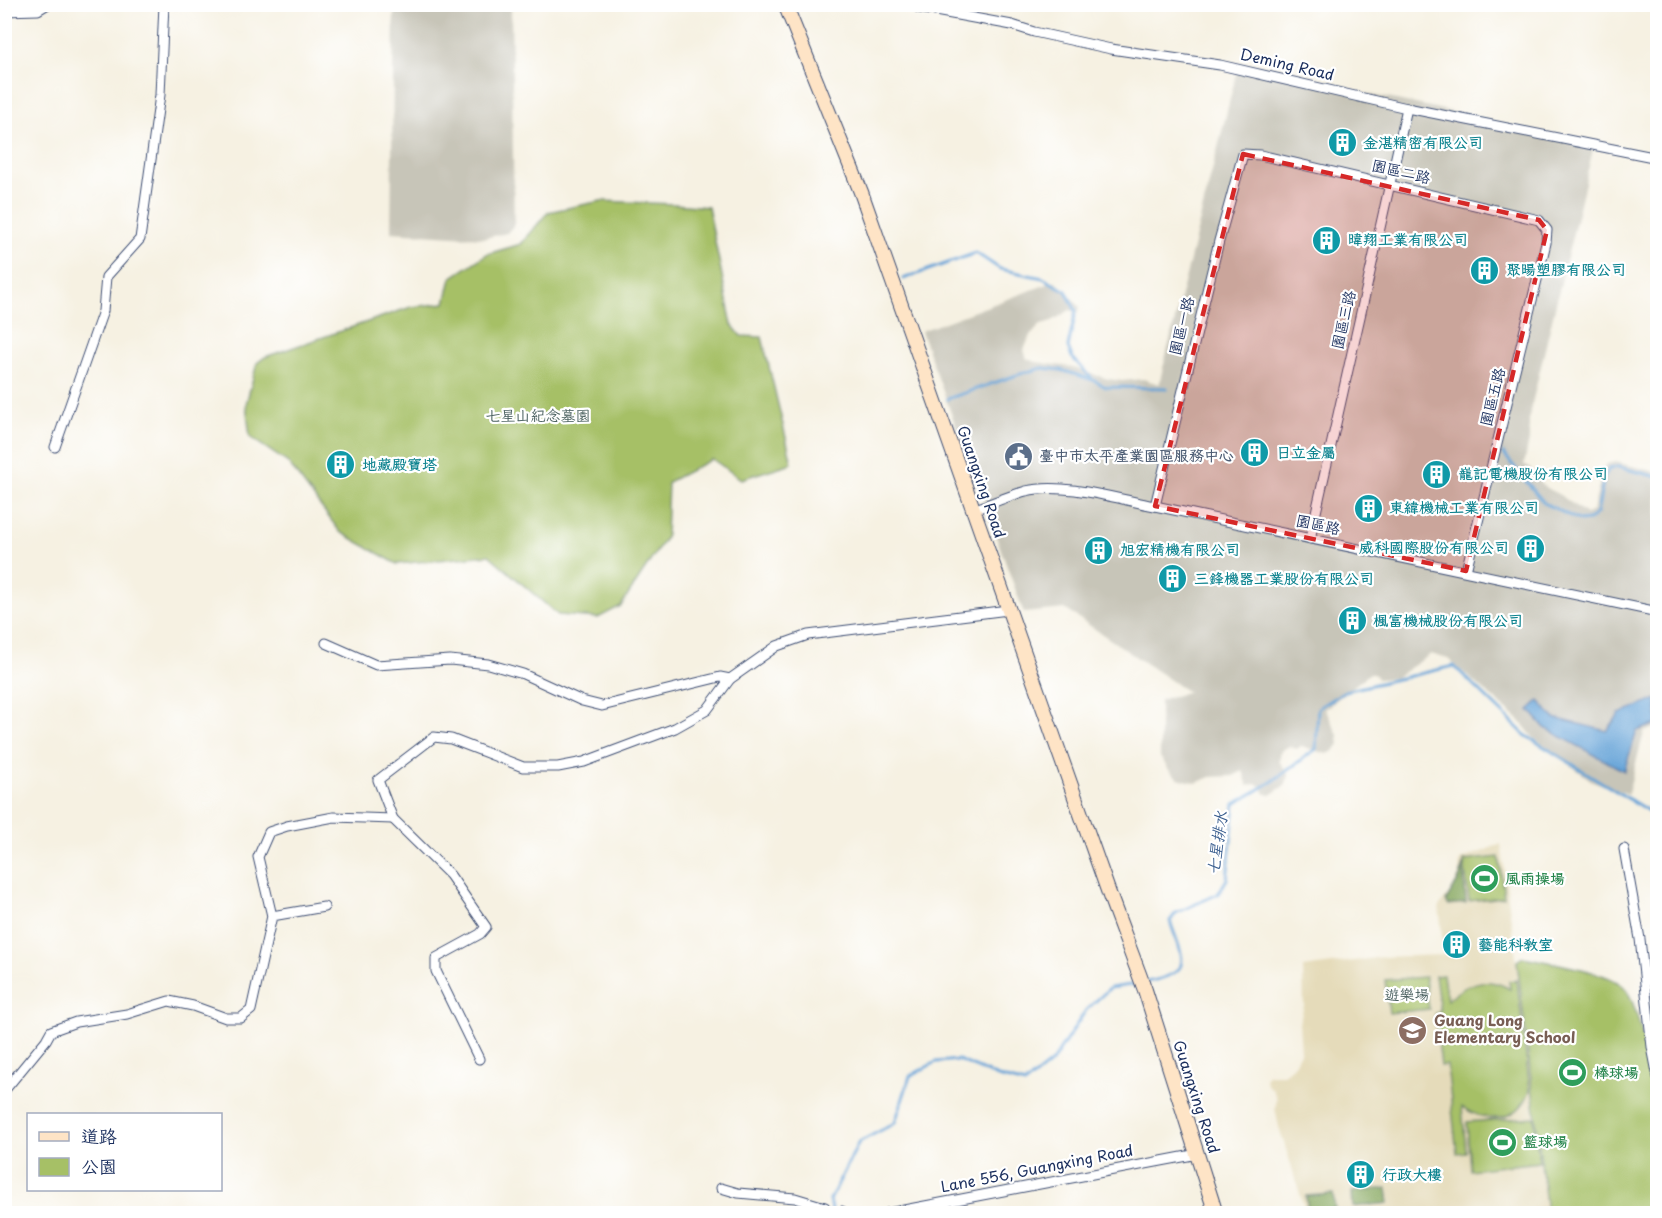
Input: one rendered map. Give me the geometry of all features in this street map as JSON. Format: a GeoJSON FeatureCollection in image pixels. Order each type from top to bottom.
{"type":"FeatureCollection","features":[{"type":"Feature","properties":{"kind":"main road","name":"Guangxing Road"},"geometry":{"type":"LineString","coordinates":[[785,4],[861,192],[1110,899],[1139,972],[1216,1214]]}},
{"type":"Feature","properties":{"kind":"street"},"geometry":{"type":"LineString","coordinates":[[4,11],[38,10],[48,4]]}},
{"type":"Feature","properties":{"kind":"street"},"geometry":{"type":"LineString","coordinates":[[54,447],[103,311],[106,277],[140,239],[160,95],[164,4]]}},
{"type":"Feature","properties":{"kind":"street","name":"Deming Road"},"geometry":{"type":"LineString","coordinates":[[909,4],[1012,25],[1112,50],[1220,65],[1407,108],[1658,158]]}},
{"type":"Feature","properties":{"kind":"street","name":"園區三路"},"geometry":{"type":"LineString","coordinates":[[1310,539],[1407,108]]}},
{"type":"Feature","properties":{"kind":"street","name":"園區二路"},"geometry":{"type":"LineString","coordinates":[[1243,154],[1260,155],[1539,220],[1547,230]]}},
{"type":"Feature","properties":{"kind":"street","name":"園區一路"},"geometry":{"type":"LineString","coordinates":[[1155,506],[1219,241],[1243,154]]}},
{"type":"Feature","properties":{"kind":"street","name":"園區五路"},"geometry":{"type":"LineString","coordinates":[[1466,571],[1546,243],[1547,230]]}},
{"type":"Feature","properties":{"kind":"street","name":"園區路"},"geometry":{"type":"LineString","coordinates":[[973,510],[1026,491],[1040,489],[1081,492],[1658,612]]}},
{"type":"Feature","properties":{"kind":"street"},"geometry":{"type":"LineString","coordinates":[[479,1059],[436,971],[434,962],[436,958],[480,934],[486,927],[450,875],[393,819],[378,780],[434,737],[451,739],[523,767],[558,767],[584,762],[675,728],[707,710],[730,679],[777,646],[808,635],[1008,610]]}},
{"type":"Feature","properties":{"kind":"street"},"geometry":{"type":"LineString","coordinates":[[326,643],[376,665],[450,660],[488,664],[523,674],[582,701],[602,706],[720,677],[730,679]]}},
{"type":"Feature","properties":{"kind":"street"},"geometry":{"type":"LineString","coordinates":[[4,1091],[51,1031],[76,1022],[127,1014],[169,1001],[193,1006],[226,1018],[241,1018],[251,1010],[272,916],[258,857],[269,832],[334,817],[393,819]]}},
{"type":"Feature","properties":{"kind":"street"},"geometry":{"type":"LineString","coordinates":[[1624,849],[1640,939],[1652,1047],[1658,1078]]}},
{"type":"Feature","properties":{"kind":"street"},"geometry":{"type":"LineString","coordinates":[[272,916],[324,907]]}},
{"type":"Feature","properties":{"kind":"street","name":"Lane 556, Guangxing Road"},"geometry":{"type":"LineString","coordinates":[[883,1214],[1198,1154]]}},
{"type":"Feature","properties":{"kind":"street"},"geometry":{"type":"LineString","coordinates":[[721,1188],[738,1193],[795,1198],[825,1207]]}},
{"type":"Feature","properties":{"kind":"highlighted area"},"geometry":{"type":"Polygon","coordinates":[[[1243,154],[1539,220],[1547,230],[1466,571],[1155,506],[1243,154]]]}},
{"type":"Feature","properties":{"kind":"shaded area"},"geometry":{"type":"Polygon","coordinates":[[[394,5],[511,5],[514,225],[507,233],[484,238],[391,232],[394,5]]]}},
{"type":"Feature","properties":{"kind":"shaded area"},"geometry":{"type":"Polygon","coordinates":[[[1238,67],[1430,107],[1594,145],[1529,416],[1529,440],[1524,465],[1531,469],[1542,485],[1586,514],[1593,511],[1603,469],[1607,464],[1615,462],[1657,472],[1657,727],[1644,732],[1628,794],[1592,781],[1533,737],[1520,721],[1448,659],[1431,654],[1395,678],[1377,679],[1370,673],[1325,709],[1338,735],[1339,744],[1334,751],[1327,754],[1301,746],[1297,749],[1289,746],[1281,751],[1279,761],[1289,776],[1285,785],[1270,795],[1264,793],[1263,787],[1256,784],[1248,786],[1243,771],[1233,776],[1210,777],[1196,783],[1178,778],[1160,757],[1160,700],[1188,692],[1065,609],[1024,613],[921,331],[1056,281],[1080,307],[1078,313],[1070,310],[1039,326],[1029,338],[1024,350],[1027,359],[1071,367],[1108,379],[1122,381],[1143,379],[1159,384],[1238,67]]]}},
{"type":"Feature","properties":{"kind":"shaded area","name":"Guang Long Elementary School"},"geometry":{"type":"Polygon","coordinates":[[[1501,844],[1547,1213],[1306,1213],[1279,1127],[1275,1108],[1277,1099],[1273,1090],[1266,1084],[1265,1078],[1269,1074],[1283,1074],[1292,1068],[1301,1051],[1299,1023],[1304,1006],[1303,968],[1383,957],[1444,955],[1439,906],[1450,893],[1459,876],[1460,860],[1501,844]]]}},
{"type":"Feature","properties":{"kind":"green space","name":"七星山紀念墓園"},"geometry":{"type":"Polygon","coordinates":[[[601,201],[708,207],[732,325],[741,336],[762,337],[792,463],[741,479],[712,459],[668,482],[666,537],[621,606],[598,618],[558,615],[489,555],[397,564],[340,532],[288,463],[250,437],[246,404],[257,363],[265,357],[411,307],[445,303],[451,278],[487,254],[521,244],[548,212],[601,201]]]}},
{"type":"Feature","properties":{"kind":"green space","name":"風雨操場"},"geometry":{"type":"Polygon","coordinates":[[[1499,857],[1504,897],[1469,901],[1464,861],[1499,857]]]}},
{"type":"Feature","properties":{"kind":"green space"},"geometry":{"type":"Polygon","coordinates":[[[1463,864],[1466,903],[1448,905],[1446,901],[1460,877],[1463,864]]]}},
{"type":"Feature","properties":{"kind":"green space"},"geometry":{"type":"Polygon","coordinates":[[[1523,957],[1604,976],[1623,986],[1629,995],[1641,1028],[1657,1110],[1657,1213],[1547,1213],[1517,961],[1523,957]]]}},
{"type":"Feature","properties":{"kind":"green space"},"geometry":{"type":"Polygon","coordinates":[[[1443,975],[1447,1000],[1469,985],[1492,982],[1510,989],[1509,981],[1517,980],[1530,1090],[1518,1109],[1501,1117],[1482,1116],[1462,1107],[1466,1152],[1457,1153],[1447,1065],[1441,1066],[1435,1013],[1440,1012],[1435,976],[1443,975]]]}},
{"type":"Feature","properties":{"kind":"green space","name":"遊樂場"},"geometry":{"type":"Polygon","coordinates":[[[1425,977],[1429,1009],[1389,1013],[1385,980],[1425,977]]]}},
{"type":"Feature","properties":{"kind":"green space","name":"籃球場"},"geometry":{"type":"Polygon","coordinates":[[[1534,1117],[1539,1162],[1470,1170],[1467,1122],[1534,1117]]]}},
{"type":"Feature","properties":{"kind":"green space"},"geometry":{"type":"Polygon","coordinates":[[[1387,1188],[1389,1203],[1353,1207],[1352,1192],[1387,1188]]]}},
{"type":"Feature","properties":{"kind":"green space"},"geometry":{"type":"Polygon","coordinates":[[[1333,1194],[1335,1208],[1308,1212],[1306,1196],[1333,1194]]]}},
{"type":"Feature","properties":{"kind":"water"},"geometry":{"type":"Polygon","coordinates":[[[1657,699],[1657,724],[1637,731],[1624,771],[1545,728],[1529,710],[1539,701],[1554,718],[1607,731],[1619,714],[1657,699]]]}},
{"type":"Feature","properties":{"kind":"waterway"},"geometry":{"type":"LineString","coordinates":[[903,279],[976,253],[1000,269],[1043,278],[1066,291],[1076,311],[1068,347],[1072,357],[1093,380]]}},
{"type":"Feature","properties":{"kind":"waterway"},"geometry":{"type":"LineString","coordinates":[[947,399],[1043,368],[1061,370],[1093,380],[1106,387],[1167,388]]}},
{"type":"Feature","properties":{"kind":"waterway"},"geometry":{"type":"LineString","coordinates":[[1503,453],[1544,503],[1580,521],[1589,520],[1597,513],[1604,477],[1609,469],[1618,467],[1658,477]]}},
{"type":"Feature","properties":{"kind":"waterway","name":"七星排水"},"geometry":{"type":"LineString","coordinates":[[1146,982],[1173,974],[1182,962],[1170,921],[1176,913],[1218,894],[1227,879],[1235,804],[1273,781],[1316,749],[1318,708],[1345,691],[1454,666],[1525,735],[1658,817]]}},
{"type":"Feature","properties":{"kind":"waterway","name":"七星排水"},"geometry":{"type":"LineString","coordinates":[[833,1214],[830,1200],[859,1142],[895,1123],[910,1076],[936,1062],[959,1060],[998,1077],[1025,1084],[1052,1062],[1086,1010],[1110,988],[1137,984]]}},
{"type":"Feature","properties":{"kind":"place","name":"金湛精密有限公司"},"geometry":{"type":"Point","coordinates":[1342,143]}},
{"type":"Feature","properties":{"kind":"place","name":"暐翔工業有限公司"},"geometry":{"type":"Point","coordinates":[1327,240]}},
{"type":"Feature","properties":{"kind":"place","name":"聚暘塑膠有限公司"},"geometry":{"type":"Point","coordinates":[1485,270]}},
{"type":"Feature","properties":{"kind":"place","name":"日立金屬"},"geometry":{"type":"Point","coordinates":[1255,453]}},
{"type":"Feature","properties":{"kind":"place","name":"臺中市太平產業園區服務中心"},"geometry":{"type":"Point","coordinates":[1018,456]}},
{"type":"Feature","properties":{"kind":"place","name":"地藏殿寶塔"},"geometry":{"type":"Point","coordinates":[341,465]}},
{"type":"Feature","properties":{"kind":"place","name":"巃記電機股份有限公司"},"geometry":{"type":"Point","coordinates":[1437,474]}},
{"type":"Feature","properties":{"kind":"place","name":"東緯機械工業有限公司"},"geometry":{"type":"Point","coordinates":[1368,508]}},
{"type":"Feature","properties":{"kind":"place","name":"威科國際股份有限公司"},"geometry":{"type":"Point","coordinates":[1530,548]}},
{"type":"Feature","properties":{"kind":"place","name":"旭宏精機有限公司"},"geometry":{"type":"Point","coordinates":[1099,550]}},
{"type":"Feature","properties":{"kind":"place","name":"三鋒機器工業股份有限公司"},"geometry":{"type":"Point","coordinates":[1173,579]}},
{"type":"Feature","properties":{"kind":"place","name":"楓富機械股份有限公司"},"geometry":{"type":"Point","coordinates":[1352,621]}},
{"type":"Feature","properties":{"kind":"place","name":"風雨操場"},"geometry":{"type":"Point","coordinates":[1484,879]}},
{"type":"Feature","properties":{"kind":"place","name":"藝能科教室"},"geometry":{"type":"Point","coordinates":[1457,945]}},
{"type":"Feature","properties":{"kind":"place","name":"Guang Long Elementary School"},"geometry":{"type":"Point","coordinates":[1413,1030]}},
{"type":"Feature","properties":{"kind":"place","name":"棒球場"},"geometry":{"type":"Point","coordinates":[1573,1073]}},
{"type":"Feature","properties":{"kind":"place","name":"籃球場"},"geometry":{"type":"Point","coordinates":[1502,1142]}},
{"type":"Feature","properties":{"kind":"place","name":"行政大樓"},"geometry":{"type":"Point","coordinates":[1361,1175]}}]}
